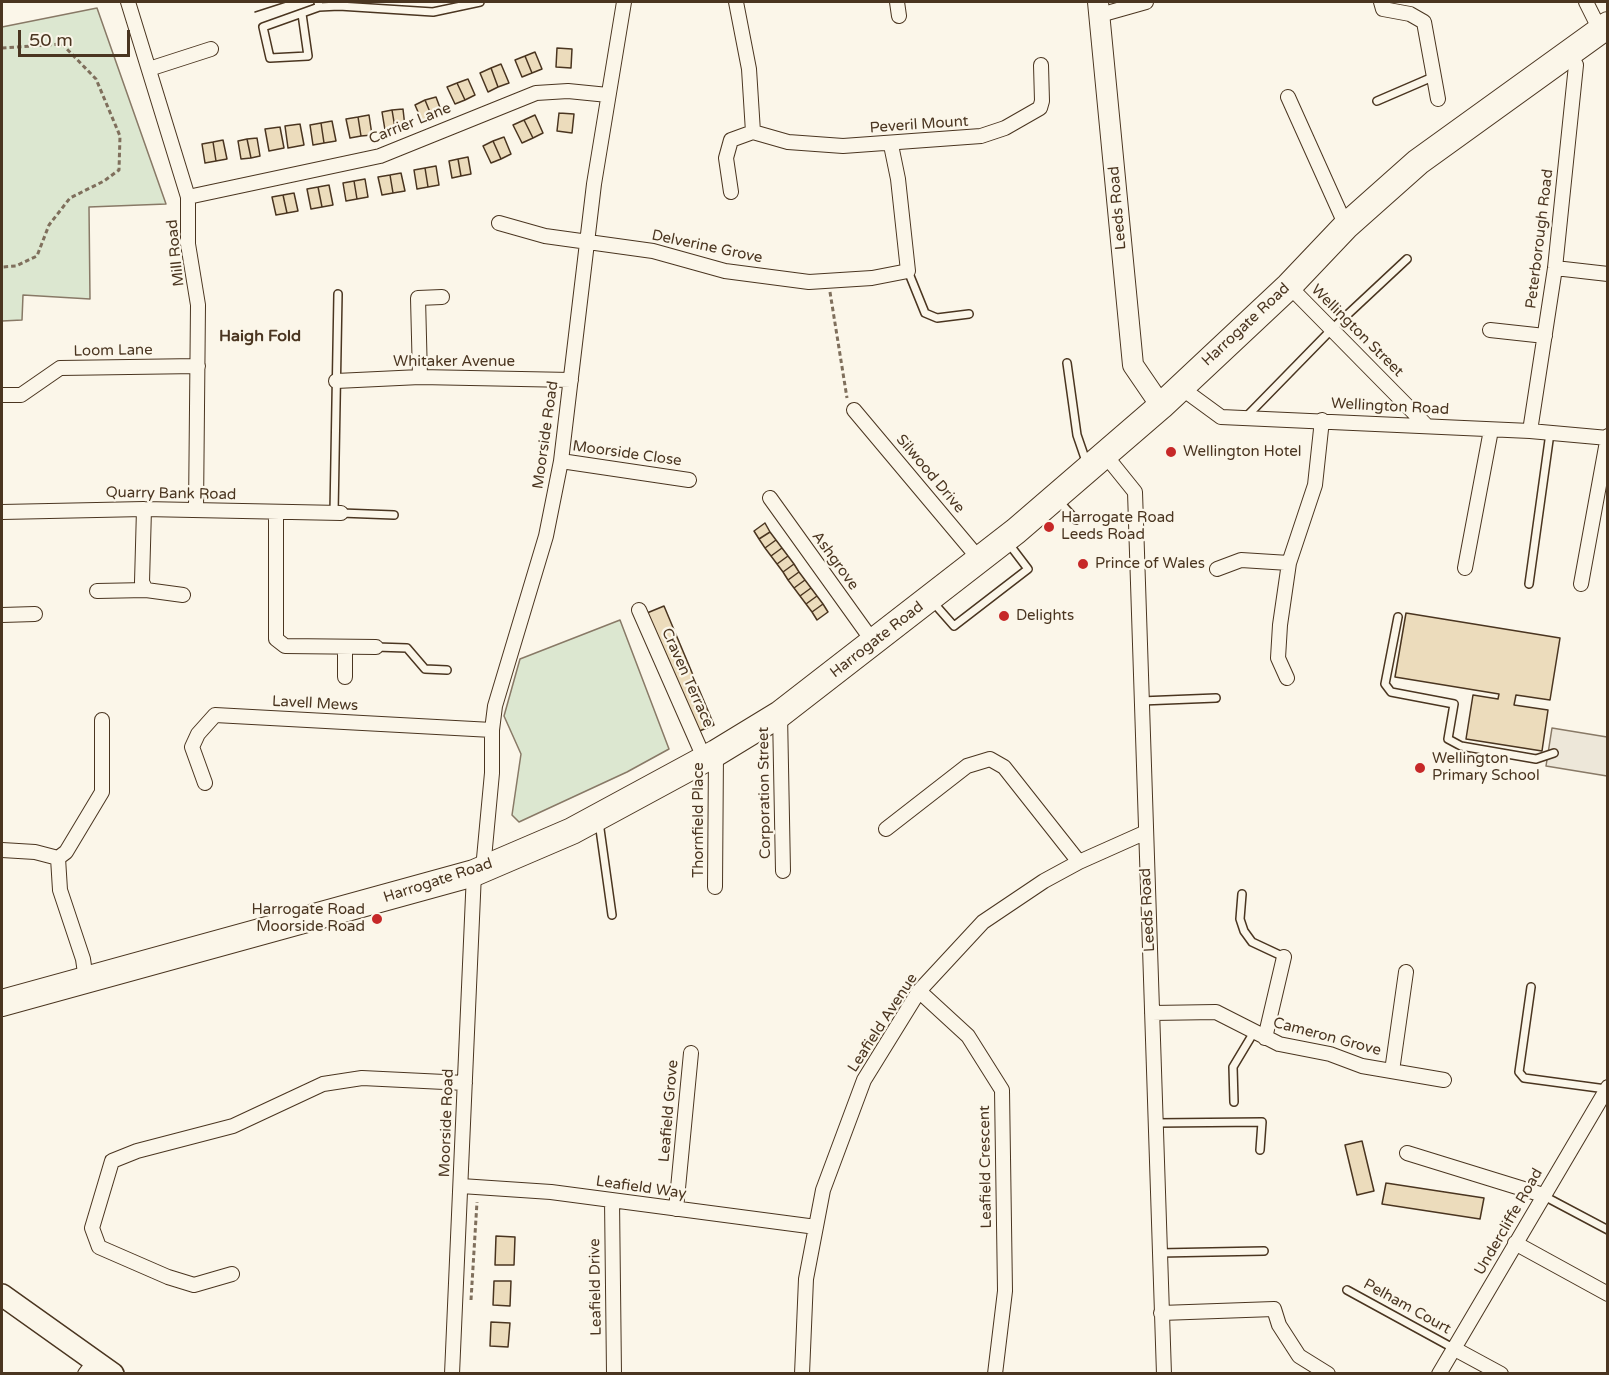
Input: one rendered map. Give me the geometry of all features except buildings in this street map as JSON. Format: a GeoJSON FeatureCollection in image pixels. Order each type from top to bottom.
{"type":"FeatureCollection","features":[{"type":"Feature","properties":{"kind":"highway","name":"Harrogate Road"},"geometry":{"type":"LineString","coordinates":[[2,1002],[478,871],[598,817],[711,757],[780,714],[874,643],[1056,498],[1161,406],[1289,286],[1346,226],[1418,162],[1604,28]]}},
{"type":"Feature","properties":{"kind":"main road"},"geometry":{"type":"LineString","coordinates":[[2,1295],[90,1367],[113,1374]]}},
{"type":"Feature","properties":{"kind":"street","name":"Mill Road"},"geometry":{"type":"LineString","coordinates":[[128,2],[188,198],[188,244],[198,305],[196,510]]}},
{"type":"Feature","properties":{"kind":"street","name":"Moorside Road"},"geometry":{"type":"LineString","coordinates":[[452,1374],[465,1083],[478,871],[492,773],[492,730],[495,706],[546,536],[561,461],[608,95],[624,2]]}},
{"type":"Feature","properties":{"kind":"street"},"geometry":{"type":"LineString","coordinates":[[731,192],[726,158],[731,140],[753,132],[749,69],[736,2]]}},
{"type":"Feature","properties":{"kind":"street"},"geometry":{"type":"LineString","coordinates":[[897,2],[899,16]]}},
{"type":"Feature","properties":{"kind":"street"},"geometry":{"type":"LineString","coordinates":[[1099,8],[1146,2]]}},
{"type":"Feature","properties":{"kind":"street"},"geometry":{"type":"LineString","coordinates":[[1381,2],[1383,9],[1410,14],[1424,22],[1438,99]]}},
{"type":"Feature","properties":{"kind":"street"},"geometry":{"type":"LineString","coordinates":[[1586,2],[1604,28]]}},
{"type":"Feature","properties":{"kind":"street","name":"Leeds Road"},"geometry":{"type":"LineString","coordinates":[[1099,8],[1133,365],[1161,406]]}},
{"type":"Feature","properties":{"kind":"street"},"geometry":{"type":"LineString","coordinates":[[149,69],[211,50]]}},
{"type":"Feature","properties":{"kind":"street","name":"Peterborough Road"},"geometry":{"type":"LineString","coordinates":[[1530,431],[1555,268],[1576,65],[1568,53]]}},
{"type":"Feature","properties":{"kind":"street","name":"Peveril Mount"},"geometry":{"type":"LineString","coordinates":[[753,132],[788,141],[843,146],[891,145],[981,136],[1032,114],[1042,101],[1041,65]]}},
{"type":"Feature","properties":{"kind":"street","name":"Carrier Lane"},"geometry":{"type":"LineString","coordinates":[[188,198],[380,156],[536,93],[568,91],[608,95]]}},
{"type":"Feature","properties":{"kind":"street"},"geometry":{"type":"LineString","coordinates":[[1288,97],[1346,226]]}},
{"type":"Feature","properties":{"kind":"street"},"geometry":{"type":"LineString","coordinates":[[891,145],[898,179],[908,271]]}},
{"type":"Feature","properties":{"kind":"street"},"geometry":{"type":"LineString","coordinates":[[499,223],[544,236],[588,242]]}},
{"type":"Feature","properties":{"kind":"street","name":"Delverine Grove"},"geometry":{"type":"LineString","coordinates":[[588,242],[653,251],[725,271],[809,282],[872,278],[908,271]]}},
{"type":"Feature","properties":{"kind":"street"},"geometry":{"type":"LineString","coordinates":[[1555,268],[1608,274]]}},
{"type":"Feature","properties":{"kind":"street","name":"Wellington Street"},"geometry":{"type":"LineString","coordinates":[[1289,286],[1427,426]]}},
{"type":"Feature","properties":{"kind":"street"},"geometry":{"type":"LineString","coordinates":[[420,377],[418,298],[442,297]]}},
{"type":"Feature","properties":{"kind":"street"},"geometry":{"type":"LineString","coordinates":[[1490,330],[1545,336]]}},
{"type":"Feature","properties":{"kind":"street","name":"Loom Lane"},"geometry":{"type":"LineString","coordinates":[[2,395],[21,395],[60,368],[198,366]]}},
{"type":"Feature","properties":{"kind":"street","name":"Whitaker Avenue"},"geometry":{"type":"LineString","coordinates":[[336,381],[420,377],[571,380]]}},
{"type":"Feature","properties":{"kind":"street","name":"Wellington Road"},"geometry":{"type":"LineString","coordinates":[[1180,387],[1221,417],[1322,420],[1607,437]]}},
{"type":"Feature","properties":{"kind":"street","name":"Silwood Drive"},"geometry":{"type":"LineString","coordinates":[[854,410],[980,560]]}},
{"type":"Feature","properties":{"kind":"street"},"geometry":{"type":"LineString","coordinates":[[1287,678],[1278,658],[1288,563],[1315,485],[1322,420]]}},
{"type":"Feature","properties":{"kind":"street"},"geometry":{"type":"LineString","coordinates":[[1466,568],[1491,430]]}},
{"type":"Feature","properties":{"kind":"street"},"geometry":{"type":"LineString","coordinates":[[1581,584],[1607,437]]}},
{"type":"Feature","properties":{"kind":"street","name":"Moorside Close"},"geometry":{"type":"LineString","coordinates":[[561,461],[689,480]]}},
{"type":"Feature","properties":{"kind":"street","name":"Leeds Road"},"geometry":{"type":"LineString","coordinates":[[1098,463],[1135,492],[1144,833],[1164,1374]]}},
{"type":"Feature","properties":{"kind":"street","name":"Ashgrove"},"geometry":{"type":"LineString","coordinates":[[770,498],[874,643]]}},
{"type":"Feature","properties":{"kind":"street"},"geometry":{"type":"LineString","coordinates":[[144,509],[142,582],[146,590]]}},
{"type":"Feature","properties":{"kind":"street","name":"Quarry Bank Road"},"geometry":{"type":"LineString","coordinates":[[2,512],[144,509],[338,513]]}},
{"type":"Feature","properties":{"kind":"street"},"geometry":{"type":"LineString","coordinates":[[276,512],[276,639],[285,646],[376,647]]}},
{"type":"Feature","properties":{"kind":"street"},"geometry":{"type":"LineString","coordinates":[[1217,569],[1241,561],[1288,563]]}},
{"type":"Feature","properties":{"kind":"street"},"geometry":{"type":"LineString","coordinates":[[97,591],[146,590],[183,595]]}},
{"type":"Feature","properties":{"kind":"street","name":"Craven Terrace"},"geometry":{"type":"LineString","coordinates":[[639,610],[711,757]]}},
{"type":"Feature","properties":{"kind":"street"},"geometry":{"type":"LineString","coordinates":[[2,615],[35,614]]}},
{"type":"Feature","properties":{"kind":"street"},"geometry":{"type":"LineString","coordinates":[[345,647],[345,677]]}},
{"type":"Feature","properties":{"kind":"street","name":"Corporation Street"},"geometry":{"type":"LineString","coordinates":[[780,714],[783,872]]}},
{"type":"Feature","properties":{"kind":"street","name":"Lavell Mews"},"geometry":{"type":"LineString","coordinates":[[205,783],[192,747],[198,734],[215,715],[492,730]]}},
{"type":"Feature","properties":{"kind":"street"},"geometry":{"type":"LineString","coordinates":[[58,858],[66,852],[102,792],[102,720]]}},
{"type":"Feature","properties":{"kind":"street","name":"Thornfield Place"},"geometry":{"type":"LineString","coordinates":[[711,757],[715,887]]}},
{"type":"Feature","properties":{"kind":"street"},"geometry":{"type":"LineString","coordinates":[[886,830],[967,766],[990,759],[1004,767],[1078,862]]}},
{"type":"Feature","properties":{"kind":"street","name":"Leafield Avenue"},"geometry":{"type":"LineString","coordinates":[[802,1374],[806,1279],[823,1190],[864,1080],[919,991],[983,922],[1044,881],[1078,862],[1144,833]]}},
{"type":"Feature","properties":{"kind":"street"},"geometry":{"type":"LineString","coordinates":[[2,850],[35,852],[58,858]]}},
{"type":"Feature","properties":{"kind":"street"},"geometry":{"type":"LineString","coordinates":[[58,858],[60,890],[83,959],[86,980]]}},
{"type":"Feature","properties":{"kind":"street"},"geometry":{"type":"LineString","coordinates":[[1260,1035],[1284,957]]}},
{"type":"Feature","properties":{"kind":"street","name":"Cameron Grove"},"geometry":{"type":"LineString","coordinates":[[1392,1071],[1406,972]]}},
{"type":"Feature","properties":{"kind":"street","name":"Leafield Crescent"},"geometry":{"type":"LineString","coordinates":[[919,991],[968,1036],[1002,1090],[1005,1291],[995,1374]]}},
{"type":"Feature","properties":{"kind":"street","name":"Cameron Grove"},"geometry":{"type":"LineString","coordinates":[[1152,1013],[1216,1012],[1279,1044],[1329,1054],[1362,1066],[1444,1080]]}},
{"type":"Feature","properties":{"kind":"street","name":"Leafield Grove"},"geometry":{"type":"LineString","coordinates":[[676,1209],[691,1053]]}},
{"type":"Feature","properties":{"kind":"street"},"geometry":{"type":"LineString","coordinates":[[232,1275],[194,1284],[168,1277],[99,1247],[92,1228],[112,1161],[137,1151],[233,1126],[323,1084],[362,1078],[465,1083]]}},
{"type":"Feature","properties":{"kind":"street","name":"Undercliffe Road"},"geometry":{"type":"LineString","coordinates":[[1439,1374],[1607,1088]]}},
{"type":"Feature","properties":{"kind":"street"},"geometry":{"type":"LineString","coordinates":[[1407,1153],[1543,1195]]}},
{"type":"Feature","properties":{"kind":"street","name":"Leafield Way"},"geometry":{"type":"LineString","coordinates":[[461,1186],[551,1192],[816,1227]]}},
{"type":"Feature","properties":{"kind":"street","name":"Leafield Drive"},"geometry":{"type":"LineString","coordinates":[[612,1200],[614,1374]]}},
{"type":"Feature","properties":{"kind":"street"},"geometry":{"type":"LineString","coordinates":[[1515,1243],[1608,1294]]}},
{"type":"Feature","properties":{"kind":"street"},"geometry":{"type":"LineString","coordinates":[[1161,1313],[1274,1309],[1279,1325],[1299,1356],[1328,1374]]}},
{"type":"Feature","properties":{"kind":"street"},"geometry":{"type":"LineString","coordinates":[[1454,1348],[1501,1374]]}},
{"type":"Feature","properties":{"kind":"lane"},"geometry":{"type":"LineString","coordinates":[[302,14],[308,56],[270,58],[263,27],[302,14],[319,4],[433,12],[480,2]]}},
{"type":"Feature","properties":{"kind":"lane"},"geometry":{"type":"LineString","coordinates":[[1377,101],[1435,76]]}},
{"type":"Feature","properties":{"kind":"lane"},"geometry":{"type":"LineString","coordinates":[[1245,418],[1332,329],[1407,259]]}},
{"type":"Feature","properties":{"kind":"lane"},"geometry":{"type":"LineString","coordinates":[[908,271],[925,313],[937,318],[969,314]]}},
{"type":"Feature","properties":{"kind":"lane"},"geometry":{"type":"LineString","coordinates":[[338,294],[336,381],[338,513],[394,515]]}},
{"type":"Feature","properties":{"kind":"lane"},"geometry":{"type":"LineString","coordinates":[[1067,363],[1077,435],[1098,463]]}},
{"type":"Feature","properties":{"kind":"lane"},"geometry":{"type":"LineString","coordinates":[[1529,584],[1550,433]]}},
{"type":"Feature","properties":{"kind":"lane"},"geometry":{"type":"LineString","coordinates":[[1056,498],[1076,520]]}},
{"type":"Feature","properties":{"kind":"lane"},"geometry":{"type":"LineString","coordinates":[[930,599],[954,626],[1028,569],[1005,539]]}},
{"type":"Feature","properties":{"kind":"lane"},"geometry":{"type":"LineString","coordinates":[[1398,617],[1385,684],[1391,692],[1454,704],[1448,739],[1461,746],[1536,759],[1554,753]]}},
{"type":"Feature","properties":{"kind":"lane"},"geometry":{"type":"LineString","coordinates":[[376,647],[407,648],[425,669],[447,670]]}},
{"type":"Feature","properties":{"kind":"lane"},"geometry":{"type":"LineString","coordinates":[[1141,701],[1216,698]]}},
{"type":"Feature","properties":{"kind":"lane"},"geometry":{"type":"LineString","coordinates":[[598,817],[612,915]]}},
{"type":"Feature","properties":{"kind":"lane"},"geometry":{"type":"LineString","coordinates":[[1242,894],[1240,919],[1244,931],[1252,942],[1284,957]]}},
{"type":"Feature","properties":{"kind":"lane"},"geometry":{"type":"LineString","coordinates":[[1531,987],[1519,1072],[1524,1078],[1607,1088]]}},
{"type":"Feature","properties":{"kind":"lane"},"geometry":{"type":"LineString","coordinates":[[1234,1102],[1233,1067],[1260,1035]]}},
{"type":"Feature","properties":{"kind":"lane"},"geometry":{"type":"LineString","coordinates":[[1156,1123],[1262,1122],[1260,1150]]}},
{"type":"Feature","properties":{"kind":"lane"},"geometry":{"type":"LineString","coordinates":[[1543,1195],[1608,1230]]}},
{"type":"Feature","properties":{"kind":"lane"},"geometry":{"type":"LineString","coordinates":[[1160,1253],[1264,1251]]}},
{"type":"Feature","properties":{"kind":"lane","name":"Pelham Court"},"geometry":{"type":"LineString","coordinates":[[1347,1290],[1454,1348]]}},
{"type":"Feature","properties":{"kind":"path"},"geometry":{"type":"LineString","coordinates":[[2,48],[62,44],[96,79],[120,136],[119,170],[104,181],[70,198],[49,225],[37,256],[16,266],[2,267]]}},
{"type":"Feature","properties":{"kind":"path"},"geometry":{"type":"LineString","coordinates":[[828,281],[845,393],[854,410]]}},
{"type":"Feature","properties":{"kind":"path"},"geometry":{"type":"LineString","coordinates":[[471,1306],[478,1193]]}},
{"type":"Feature","properties":{"kind":"green space"},"geometry":{"type":"Polygon","coordinates":[[[97,8],[166,204],[89,207],[90,299],[23,295],[22,320],[2,321],[2,27],[97,8]]]}},
{"type":"Feature","properties":{"kind":"green space"},"geometry":{"type":"Polygon","coordinates":[[[620,620],[669,749],[627,772],[519,822],[512,815],[521,754],[504,716],[520,659],[620,620]]]}},
{"type":"Feature","properties":{"kind":"shaded area"},"geometry":{"type":"Polygon","coordinates":[[[1552,728],[1607,737],[1607,776],[1546,766],[1552,728]]]}},
{"type":"Feature","properties":{"kind":"tram line"},"geometry":{"type":"LineString","coordinates":[[255,12],[286,2]]}},
{"type":"Feature","properties":{"kind":"place","name":"Wellington Hotel"},"geometry":{"type":"Point","coordinates":[1171,452]}},
{"type":"Feature","properties":{"kind":"place","name":"Harrogate Road Leeds Road"},"geometry":{"type":"Point","coordinates":[1049,527]}},
{"type":"Feature","properties":{"kind":"place","name":"Prince of Wales"},"geometry":{"type":"Point","coordinates":[1083,564]}},
{"type":"Feature","properties":{"kind":"place","name":"Delights"},"geometry":{"type":"Point","coordinates":[1004,616]}},
{"type":"Feature","properties":{"kind":"place","name":"Wellington Primary School"},"geometry":{"type":"Point","coordinates":[1420,768]}},
{"type":"Feature","properties":{"kind":"place","name":"Harrogate Road Moorside Road"},"geometry":{"type":"Point","coordinates":[377,919]}},
{"type":"Feature","properties":{"kind":"district","name":"Haigh Fold"},"geometry":{"type":"Point","coordinates":[260,337]}}]}
